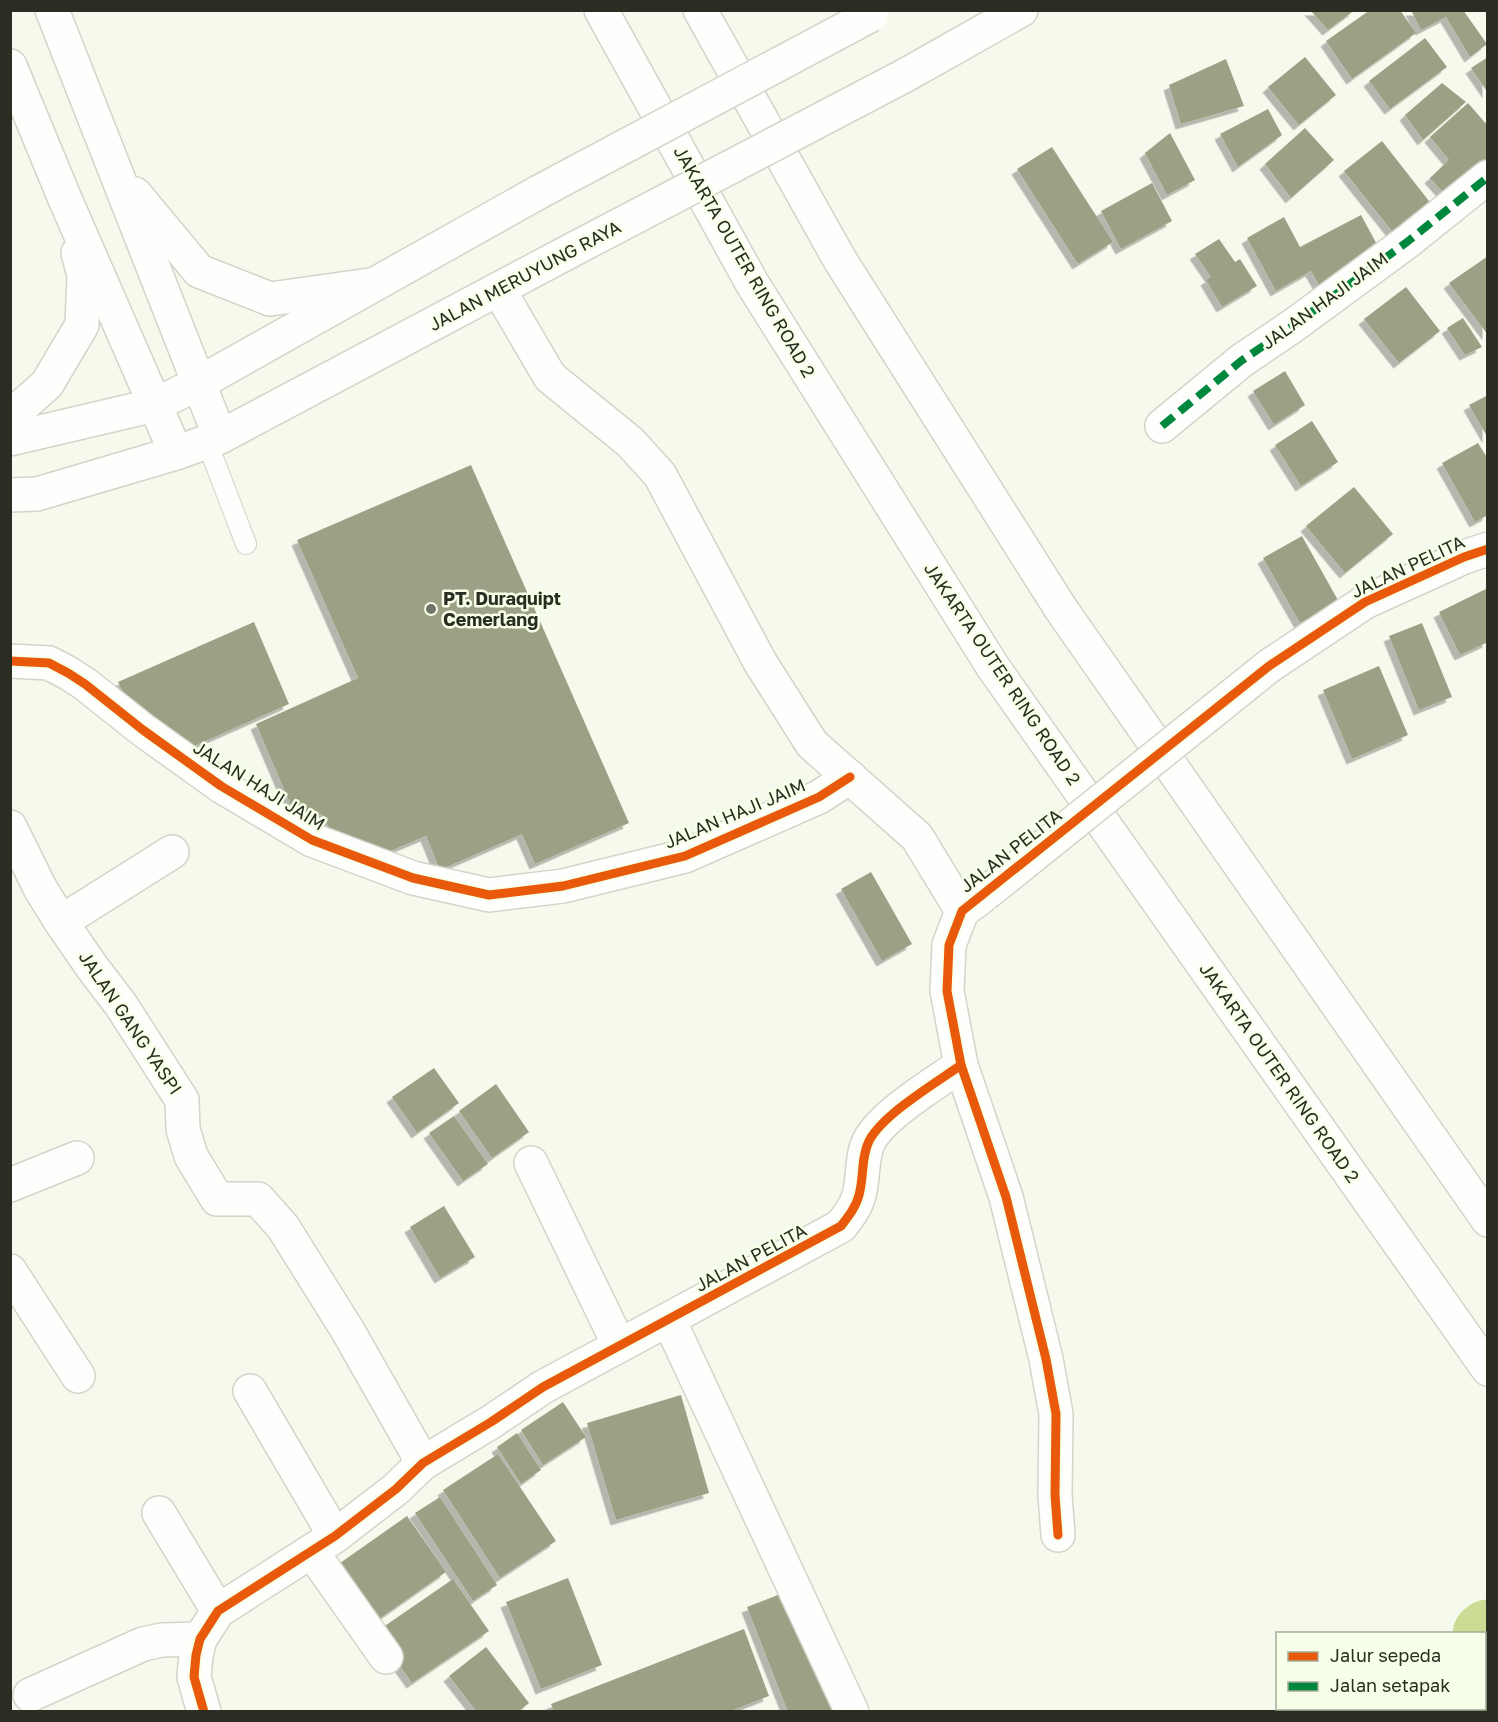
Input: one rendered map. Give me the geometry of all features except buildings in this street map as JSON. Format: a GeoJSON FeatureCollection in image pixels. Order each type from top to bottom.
{"type":"FeatureCollection","features":[{"type":"Feature","properties":{"kind":"main road"},"geometry":{"type":"LineString","coordinates":[[52,10],[199,383],[213,440]]}},
{"type":"Feature","properties":{"kind":"main road","name":"JAKARTA OUTER RING ROAD 2"},"geometry":{"type":"LineString","coordinates":[[601,10],[752,283],[993,667],[1488,1369]]}},
{"type":"Feature","properties":{"kind":"main road"},"geometry":{"type":"LineString","coordinates":[[700,10],[840,260],[1061,609],[1488,1220]]}},
{"type":"Feature","properties":{"kind":"main road","name":"JALAN MERUYUNG RAYA"},"geometry":{"type":"LineString","coordinates":[[10,495],[38,494],[213,440],[904,76],[1022,10]]}},
{"type":"Feature","properties":{"kind":"main road"},"geometry":{"type":"LineString","coordinates":[[10,439],[155,405],[199,383],[539,192],[877,13]]}},
{"type":"Feature","properties":{"kind":"main road"},"geometry":{"type":"LineString","coordinates":[[10,66],[65,199],[176,453]]}},
{"type":"Feature","properties":{"kind":"main road"},"geometry":{"type":"LineString","coordinates":[[117,172],[199,271],[270,299],[370,285]]}},
{"type":"Feature","properties":{"kind":"main road","name":"JALAN HAJI JAIM"},"geometry":{"type":"LineString","coordinates":[[1162,426],[1241,361],[1398,248],[1488,177]]}},
{"type":"Feature","properties":{"kind":"main road"},"geometry":{"type":"LineString","coordinates":[[10,417],[46,384],[82,325],[84,275],[65,199]]}},
{"type":"Feature","properties":{"kind":"main road"},"geometry":{"type":"LineString","coordinates":[[499,290],[550,377],[630,442],[660,475],[766,672],[812,744],[917,837],[973,903]]}},
{"type":"Feature","properties":{"kind":"main road","name":"JALAN PELITA"},"geometry":{"type":"LineString","coordinates":[[218,1611],[324,1544],[396,1489],[423,1463],[543,1387],[841,1226],[852,1211],[859,1195],[864,1157],[869,1141],[880,1126],[961,1065],[947,991],[949,945],[973,903],[1269,666],[1365,602],[1464,557],[1488,549]]}},
{"type":"Feature","properties":{"kind":"main road","name":"JALAN HAJI JAIM"},"geometry":{"type":"LineString","coordinates":[[10,661],[49,663],[68,673],[221,786],[312,840],[413,879],[489,895],[563,886],[685,856],[819,797],[850,777]]}},
{"type":"Feature","properties":{"kind":"main road","name":"JALAN GANG YASPI"},"geometry":{"type":"LineString","coordinates":[[10,827],[40,888],[61,922],[121,1005],[182,1100],[183,1129],[191,1156],[217,1199],[258,1199],[283,1227],[348,1331],[423,1463]]}},
{"type":"Feature","properties":{"kind":"main road"},"geometry":{"type":"LineString","coordinates":[[61,922],[172,852]]}},
{"type":"Feature","properties":{"kind":"main road"},"geometry":{"type":"LineString","coordinates":[[961,1065],[1006,1197],[1046,1359],[1056,1414],[1055,1495],[1058,1535]]}},
{"type":"Feature","properties":{"kind":"main road"},"geometry":{"type":"LineString","coordinates":[[10,1185],[76,1158]]}},
{"type":"Feature","properties":{"kind":"main road"},"geometry":{"type":"LineString","coordinates":[[531,1163],[619,1345]]}},
{"type":"Feature","properties":{"kind":"main road"},"geometry":{"type":"LineString","coordinates":[[10,1271],[78,1376]]}},
{"type":"Feature","properties":{"kind":"main road"},"geometry":{"type":"LineString","coordinates":[[669,1320],[852,1712]]}},
{"type":"Feature","properties":{"kind":"main road"},"geometry":{"type":"LineString","coordinates":[[250,1391],[324,1544],[386,1657]]}},
{"type":"Feature","properties":{"kind":"main road"},"geometry":{"type":"LineString","coordinates":[[159,1513],[218,1611],[200,1639],[196,1655],[194,1677],[204,1712]]}},
{"type":"Feature","properties":{"kind":"main road"},"geometry":{"type":"LineString","coordinates":[[30,1695],[143,1644],[162,1640],[200,1639]]}},
{"type":"Feature","properties":{"kind":"lane"},"geometry":{"type":"LineString","coordinates":[[213,440],[246,544]]}},
{"type":"Feature","properties":{"kind":"marked path"},"geometry":{"type":"LineString","coordinates":[[1162,426],[1241,361],[1407,242],[1488,177]]}},
{"type":"Feature","properties":{"kind":"cycle path"},"geometry":{"type":"LineString","coordinates":[[1058,1535],[1055,1495],[1056,1414],[1046,1359],[1006,1197],[961,1065],[947,991],[949,945],[962,911],[1269,666],[1365,602],[1464,557],[1488,549]]}},
{"type":"Feature","properties":{"kind":"cycle path"},"geometry":{"type":"LineString","coordinates":[[10,661],[49,663],[68,673],[221,786],[312,840],[413,878],[489,895],[563,886],[685,856],[819,797],[850,777]]}},
{"type":"Feature","properties":{"kind":"cycle path"},"geometry":{"type":"LineString","coordinates":[[204,1712],[194,1677],[196,1655],[200,1639],[218,1611],[335,1536],[396,1489],[423,1463],[543,1387],[841,1226],[852,1212],[858,1199],[866,1147],[876,1131],[898,1110],[961,1065]]}},
{"type":"Feature","properties":{"kind":"place","name":"PT. Duraquipt Cemerlang"},"geometry":{"type":"Point","coordinates":[431,609]}}]}
